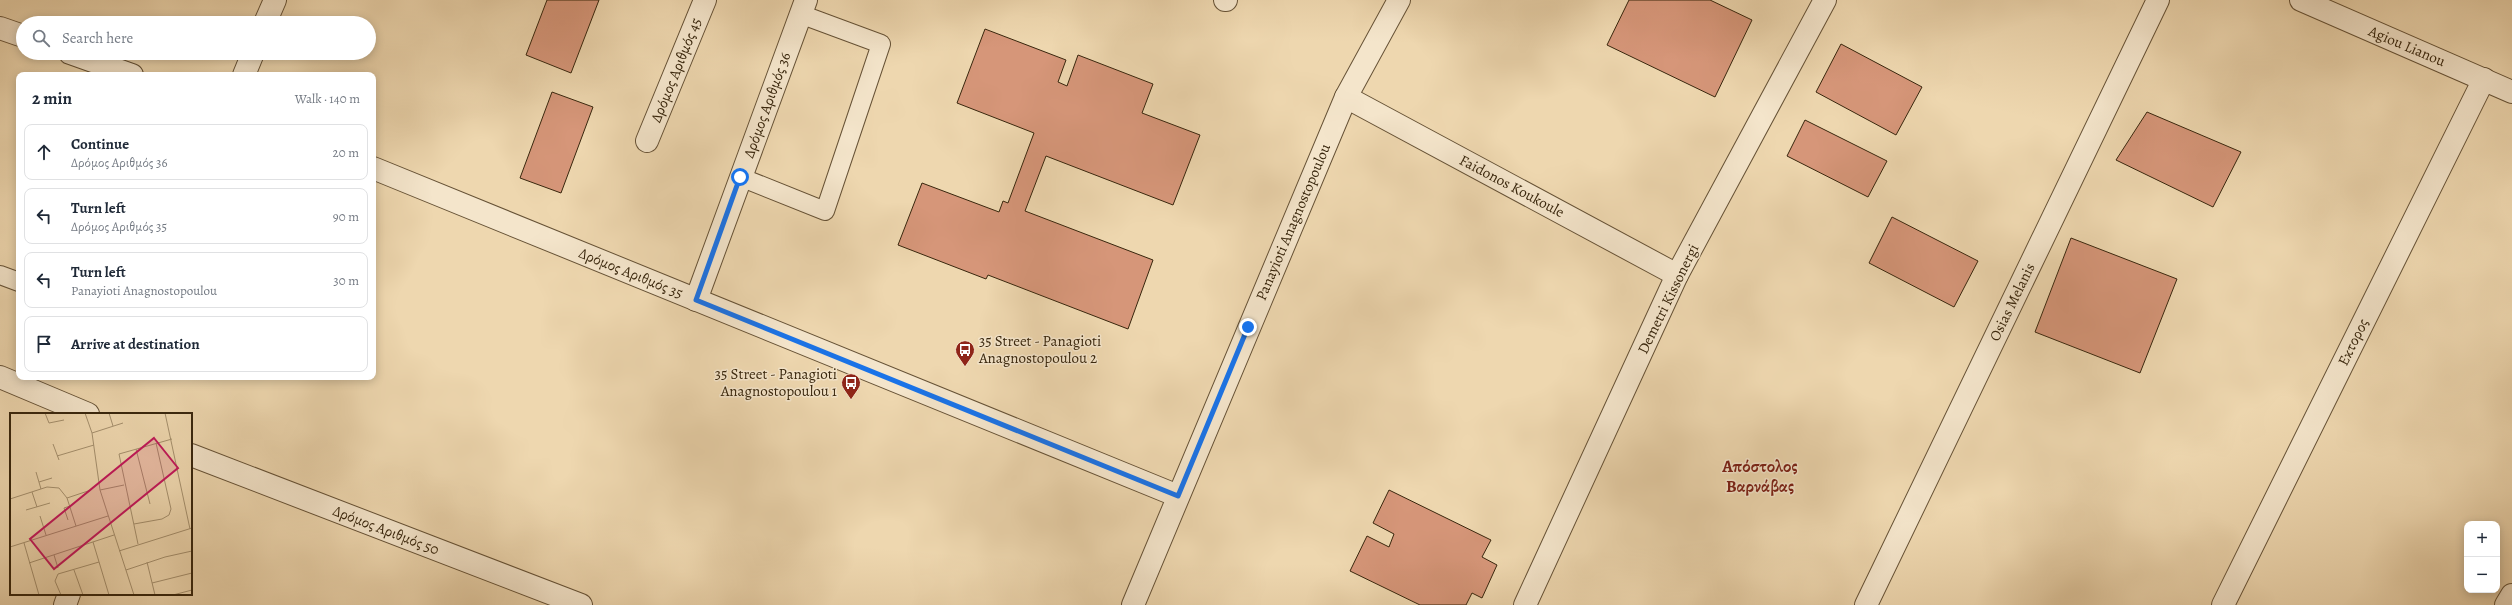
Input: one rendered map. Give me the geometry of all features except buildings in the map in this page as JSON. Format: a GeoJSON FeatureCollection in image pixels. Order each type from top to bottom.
{"type":"FeatureCollection","features":[{"type":"Feature","properties":{"kind":"street"},"geometry":{"type":"LineString","coordinates":[[269,16],[275,0]]}},
{"type":"Feature","properties":{"kind":"street","name":"Δρόμος Αριθμός 45"},"geometry":{"type":"LineString","coordinates":[[647,141],[705,0]]}},
{"type":"Feature","properties":{"kind":"street","name":"Panayioti Anagnostopoulou"},"geometry":{"type":"LineString","coordinates":[[1133,605],[1346,98],[1399,0]]}},
{"type":"Feature","properties":{"kind":"street","name":"Demetri Kissonergi"},"geometry":{"type":"LineString","coordinates":[[1525,605],[1677,275],[1824,0]]}},
{"type":"Feature","properties":{"kind":"street","name":"Osias Melanis"},"geometry":{"type":"LineString","coordinates":[[1866,605],[2158,0]]}},
{"type":"Feature","properties":{"kind":"street","name":"Agiou Lianou"},"geometry":{"type":"LineString","coordinates":[[2301,0],[2512,92]]}},
{"type":"Feature","properties":{"kind":"street","name":"Δρόμος Αριθμός 36"},"geometry":{"type":"LineString","coordinates":[[696,300],[803,7]]}},
{"type":"Feature","properties":{"kind":"street"},"geometry":{"type":"LineString","coordinates":[[0,28],[16,34]]}},
{"type":"Feature","properties":{"kind":"street"},"geometry":{"type":"LineString","coordinates":[[90,60],[124,72]]}},
{"type":"Feature","properties":{"kind":"street"},"geometry":{"type":"LineString","coordinates":[[245,72],[250,60]]}},
{"type":"Feature","properties":{"kind":"street","name":"Εκτορος"},"geometry":{"type":"LineString","coordinates":[[2223,605],[2484,79]]}},
{"type":"Feature","properties":{"kind":"street","name":"Faidonos Koukoule"},"geometry":{"type":"LineString","coordinates":[[1346,98],[1677,275]]}},
{"type":"Feature","properties":{"kind":"street","name":"Δρόμος Αριθμός 35"},"geometry":{"type":"LineString","coordinates":[[376,169],[1178,496]]}},
{"type":"Feature","properties":{"kind":"street"},"geometry":{"type":"LineString","coordinates":[[0,377],[86,413]]}},
{"type":"Feature","properties":{"kind":"street","name":"Δρόμος Αριθμός 50"},"geometry":{"type":"LineString","coordinates":[[192,455],[581,605]]}},
{"type":"Feature","properties":{"kind":"street"},"geometry":{"type":"LineString","coordinates":[[65,605],[69,595]]}},
{"type":"Feature","properties":{"kind":"street"},"geometry":{"type":"LineString","coordinates":[[2506,605],[2512,595]]}},
{"type":"Feature","properties":{"kind":"lane"},"geometry":{"type":"LineString","coordinates":[[740,177],[825,211],[881,44],[803,7]]}},
{"type":"Feature","properties":{"kind":"lane"},"geometry":{"type":"LineString","coordinates":[[0,275],[16,281]]}},
{"type":"Feature","properties":{"kind":"place","name":"35 Street - Panagioti Anagnostopoulou 2"},"geometry":{"type":"Point","coordinates":[965,367]}},
{"type":"Feature","properties":{"kind":"place","name":"35 Street - Panagioti Anagnostopoulou 1"},"geometry":{"type":"Point","coordinates":[851,400]}},
{"type":"Feature","properties":{"kind":"district","name":"Απόστολος Βαρνάβας"},"geometry":{"type":"Point","coordinates":[1760,476]}},
{"type":"Feature","properties":{"kind":"route"},"geometry":{"type":"LineString","coordinates":[[740,177],[696,300],[1178,496],[1248,327]]}}]}
